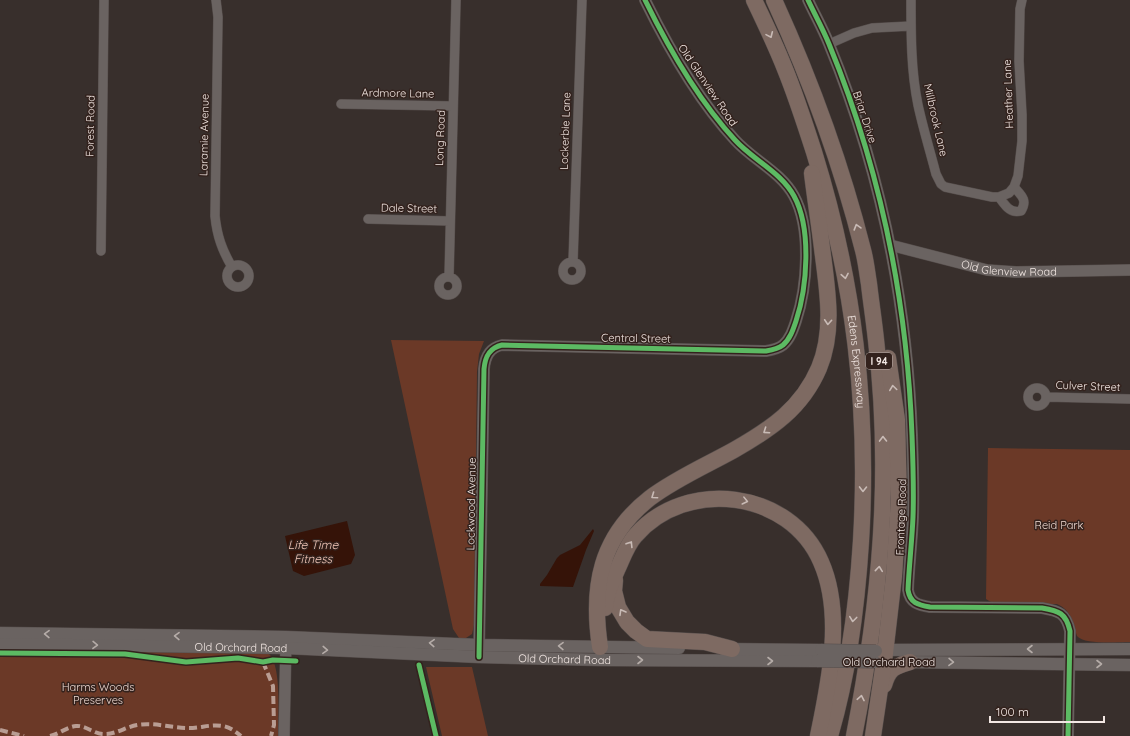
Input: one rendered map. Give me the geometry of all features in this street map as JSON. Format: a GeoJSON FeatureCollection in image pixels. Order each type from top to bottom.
{"type":"FeatureCollection","features":[{"type":"Feature","properties":{"kind":"highway","name":"Edens Expressway"},"geometry":{"type":"LineString","coordinates":[[754,0],[786,71],[807,131],[832,214],[851,306],[857,357],[861,405],[863,477],[859,574],[851,634],[836,716],[830,736]]}},
{"type":"Feature","properties":{"kind":"highway","name":"Edens Expressway"},"geometry":{"type":"LineString","coordinates":[[774,0],[829,131],[864,252],[879,366],[882,410],[884,505],[873,624],[854,736]]}},
{"type":"Feature","properties":{"kind":"highway"},"geometry":{"type":"LineString","coordinates":[[600,647],[597,627],[599,579],[609,548],[626,521],[637,509],[660,492],[745,444],[778,423],[800,400],[810,386],[819,367],[827,336],[829,318],[828,294],[807,131]]}},
{"type":"Feature","properties":{"kind":"highway"},"geometry":{"type":"LineString","coordinates":[[864,252],[882,312],[897,420],[899,498],[894,576],[880,656],[874,736]]}},
{"type":"Feature","properties":{"kind":"highway"},"geometry":{"type":"LineString","coordinates":[[600,647],[605,627],[606,596],[627,547],[642,529],[661,515],[683,504],[702,500],[723,498],[736,499],[750,502],[768,509],[800,531],[813,548],[822,563],[830,593],[833,619],[832,641],[829,676],[818,736]]}},
{"type":"Feature","properties":{"kind":"highway"},"geometry":{"type":"LineString","coordinates":[[616,572],[614,591],[618,607],[627,622],[647,639],[705,642],[732,649]]}},
{"type":"Feature","properties":{"kind":"highway"},"geometry":{"type":"LineString","coordinates":[[874,736],[887,675],[898,665],[910,662]]}},
{"type":"Feature","properties":{"kind":"main road","name":"Old Orchard Road"},"geometry":{"type":"LineString","coordinates":[[0,633],[479,651],[600,660],[880,656],[1069,649],[1130,649]]}},
{"type":"Feature","properties":{"kind":"main road","name":"Old Orchard Road"},"geometry":{"type":"LineString","coordinates":[[0,644],[286,643]]}},
{"type":"Feature","properties":{"kind":"main road","name":"Old Orchard Road"},"geometry":{"type":"LineString","coordinates":[[479,651],[600,647],[732,649],[819,656]]}},
{"type":"Feature","properties":{"kind":"main road","name":"Old Orchard Road"},"geometry":{"type":"LineString","coordinates":[[880,656],[910,662],[1130,664]]}},
{"type":"Feature","properties":{"kind":"street","name":"Forest Road"},"geometry":{"type":"LineString","coordinates":[[101,251],[104,0]]}},
{"type":"Feature","properties":{"kind":"street","name":"Laramie Avenue"},"geometry":{"type":"LineString","coordinates":[[216,0],[218,17],[215,216],[220,241],[232,267]]}},
{"type":"Feature","properties":{"kind":"street","name":"Long Road"},"geometry":{"type":"LineString","coordinates":[[449,277],[456,0]]}},
{"type":"Feature","properties":{"kind":"street","name":"Lockerbie Lane"},"geometry":{"type":"LineString","coordinates":[[573,262],[582,0]]}},
{"type":"Feature","properties":{"kind":"street","name":"Old Glenview Road"},"geometry":{"type":"LineString","coordinates":[[645,0],[680,63],[702,98],[724,128],[745,151],[784,182],[795,197],[803,228],[806,269],[802,300],[798,316],[791,336],[783,345]]}},
{"type":"Feature","properties":{"kind":"street","name":"Briar Drive"},"geometry":{"type":"LineString","coordinates":[[808,0],[829,44],[859,125],[890,245]]}},
{"type":"Feature","properties":{"kind":"street","name":"Millbrook Lane"},"geometry":{"type":"LineString","coordinates":[[911,0],[911,26],[918,105],[938,180],[941,184],[952,189],[992,197],[999,197],[1012,190]]}},
{"type":"Feature","properties":{"kind":"street","name":"Heather Lane"},"geometry":{"type":"LineString","coordinates":[[1012,190],[1018,176],[1022,141],[1022,115],[1018,61],[1020,9],[1022,0]]}},
{"type":"Feature","properties":{"kind":"street"},"geometry":{"type":"LineString","coordinates":[[829,44],[854,33],[872,28],[911,26]]}},
{"type":"Feature","properties":{"kind":"street","name":"Ardmore Lane"},"geometry":{"type":"LineString","coordinates":[[341,104],[453,106]]}},
{"type":"Feature","properties":{"kind":"street"},"geometry":{"type":"LineString","coordinates":[[999,197],[1010,210],[1016,212],[1021,210],[1025,204],[1024,199],[1012,190]]}},
{"type":"Feature","properties":{"kind":"street","name":"Dale Street"},"geometry":{"type":"LineString","coordinates":[[368,219],[450,221]]}},
{"type":"Feature","properties":{"kind":"street","name":"Old Glenview Road"},"geometry":{"type":"LineString","coordinates":[[890,245],[987,270],[1016,272],[1130,270]]}},
{"type":"Feature","properties":{"kind":"street","name":"Frontage Road"},"geometry":{"type":"LineString","coordinates":[[890,245],[905,340],[910,392],[913,517],[908,590],[909,596],[915,604],[930,607],[1042,608],[1054,610],[1062,614],[1068,622],[1070,631],[1068,736]]}},
{"type":"Feature","properties":{"kind":"street","name":"Central Street"},"geometry":{"type":"LineString","coordinates":[[489,352],[502,345],[766,351],[783,345]]}},
{"type":"Feature","properties":{"kind":"street","name":"Lockwood Avenue"},"geometry":{"type":"LineString","coordinates":[[479,651],[484,369],[485,359],[489,352]]}},
{"type":"Feature","properties":{"kind":"street","name":"Culver Street"},"geometry":{"type":"LineString","coordinates":[[1046,397],[1130,399]]}},
{"type":"Feature","properties":{"kind":"street"},"geometry":{"type":"LineString","coordinates":[[284,736],[286,643]]}},
{"type":"Feature","properties":{"kind":"green space"},"geometry":{"type":"Polygon","coordinates":[[[391,340],[484,341],[479,354],[477,372],[474,625],[472,634],[466,638],[459,638],[453,629],[391,340]]]}},
{"type":"Feature","properties":{"kind":"green space","name":"Reid Park"},"geometry":{"type":"Polygon","coordinates":[[[988,448],[1130,450],[1130,642],[1094,642],[1081,639],[1077,636],[1073,621],[1068,613],[1057,604],[994,604],[986,599],[988,448]]]}},
{"type":"Feature","properties":{"kind":"green space","name":"Harms Woods Preserves"},"geometry":{"type":"Polygon","coordinates":[[[0,649],[269,654],[273,660],[278,680],[278,736],[0,736],[0,649]]]}},
{"type":"Feature","properties":{"kind":"green space"},"geometry":{"type":"Polygon","coordinates":[[[426,667],[472,667],[488,736],[442,736],[426,667]]]}},
{"type":"Feature","properties":{"kind":"water","name":"Life Time Fitness"},"geometry":{"type":"Polygon","coordinates":[[[347,521],[355,555],[351,564],[304,576],[293,571],[285,536],[347,521]]]}},
{"type":"Feature","properties":{"kind":"water"},"geometry":{"type":"Polygon","coordinates":[[[593,529],[594,531],[573,587],[540,586],[557,558],[580,545],[593,529]]]}},
{"type":"Feature","properties":{"kind":"marked path"},"geometry":{"type":"LineString","coordinates":[[263,662],[273,686],[274,725],[271,736]]}},
{"type":"Feature","properties":{"kind":"marked path"},"geometry":{"type":"LineString","coordinates":[[50,736],[76,726],[105,734],[143,724],[183,728],[214,725],[223,726],[235,731],[241,736]]}},
{"type":"Feature","properties":{"kind":"marked path"},"geometry":{"type":"LineString","coordinates":[[0,730],[24,736]]}},
{"type":"Feature","properties":{"kind":"cycle path"},"geometry":{"type":"LineString","coordinates":[[479,657],[484,369],[488,354],[494,348],[502,345],[773,350],[783,345],[788,340],[794,328],[800,308],[806,258],[800,209],[794,196],[782,180],[742,147],[721,125],[674,55],[645,0]]}},
{"type":"Feature","properties":{"kind":"cycle path"},"geometry":{"type":"LineString","coordinates":[[808,0],[829,44],[863,139],[888,236],[897,285],[904,335],[912,435],[913,526],[908,590],[909,594],[915,603],[930,607],[1042,608],[1053,610],[1061,614],[1066,620],[1070,631],[1068,736]]}},
{"type":"Feature","properties":{"kind":"cycle path"},"geometry":{"type":"LineString","coordinates":[[0,653],[125,654],[186,662],[238,658],[263,662],[273,660],[296,661]]}},
{"type":"Feature","properties":{"kind":"cycle path"},"geometry":{"type":"LineString","coordinates":[[419,665],[436,736]]}}]}
